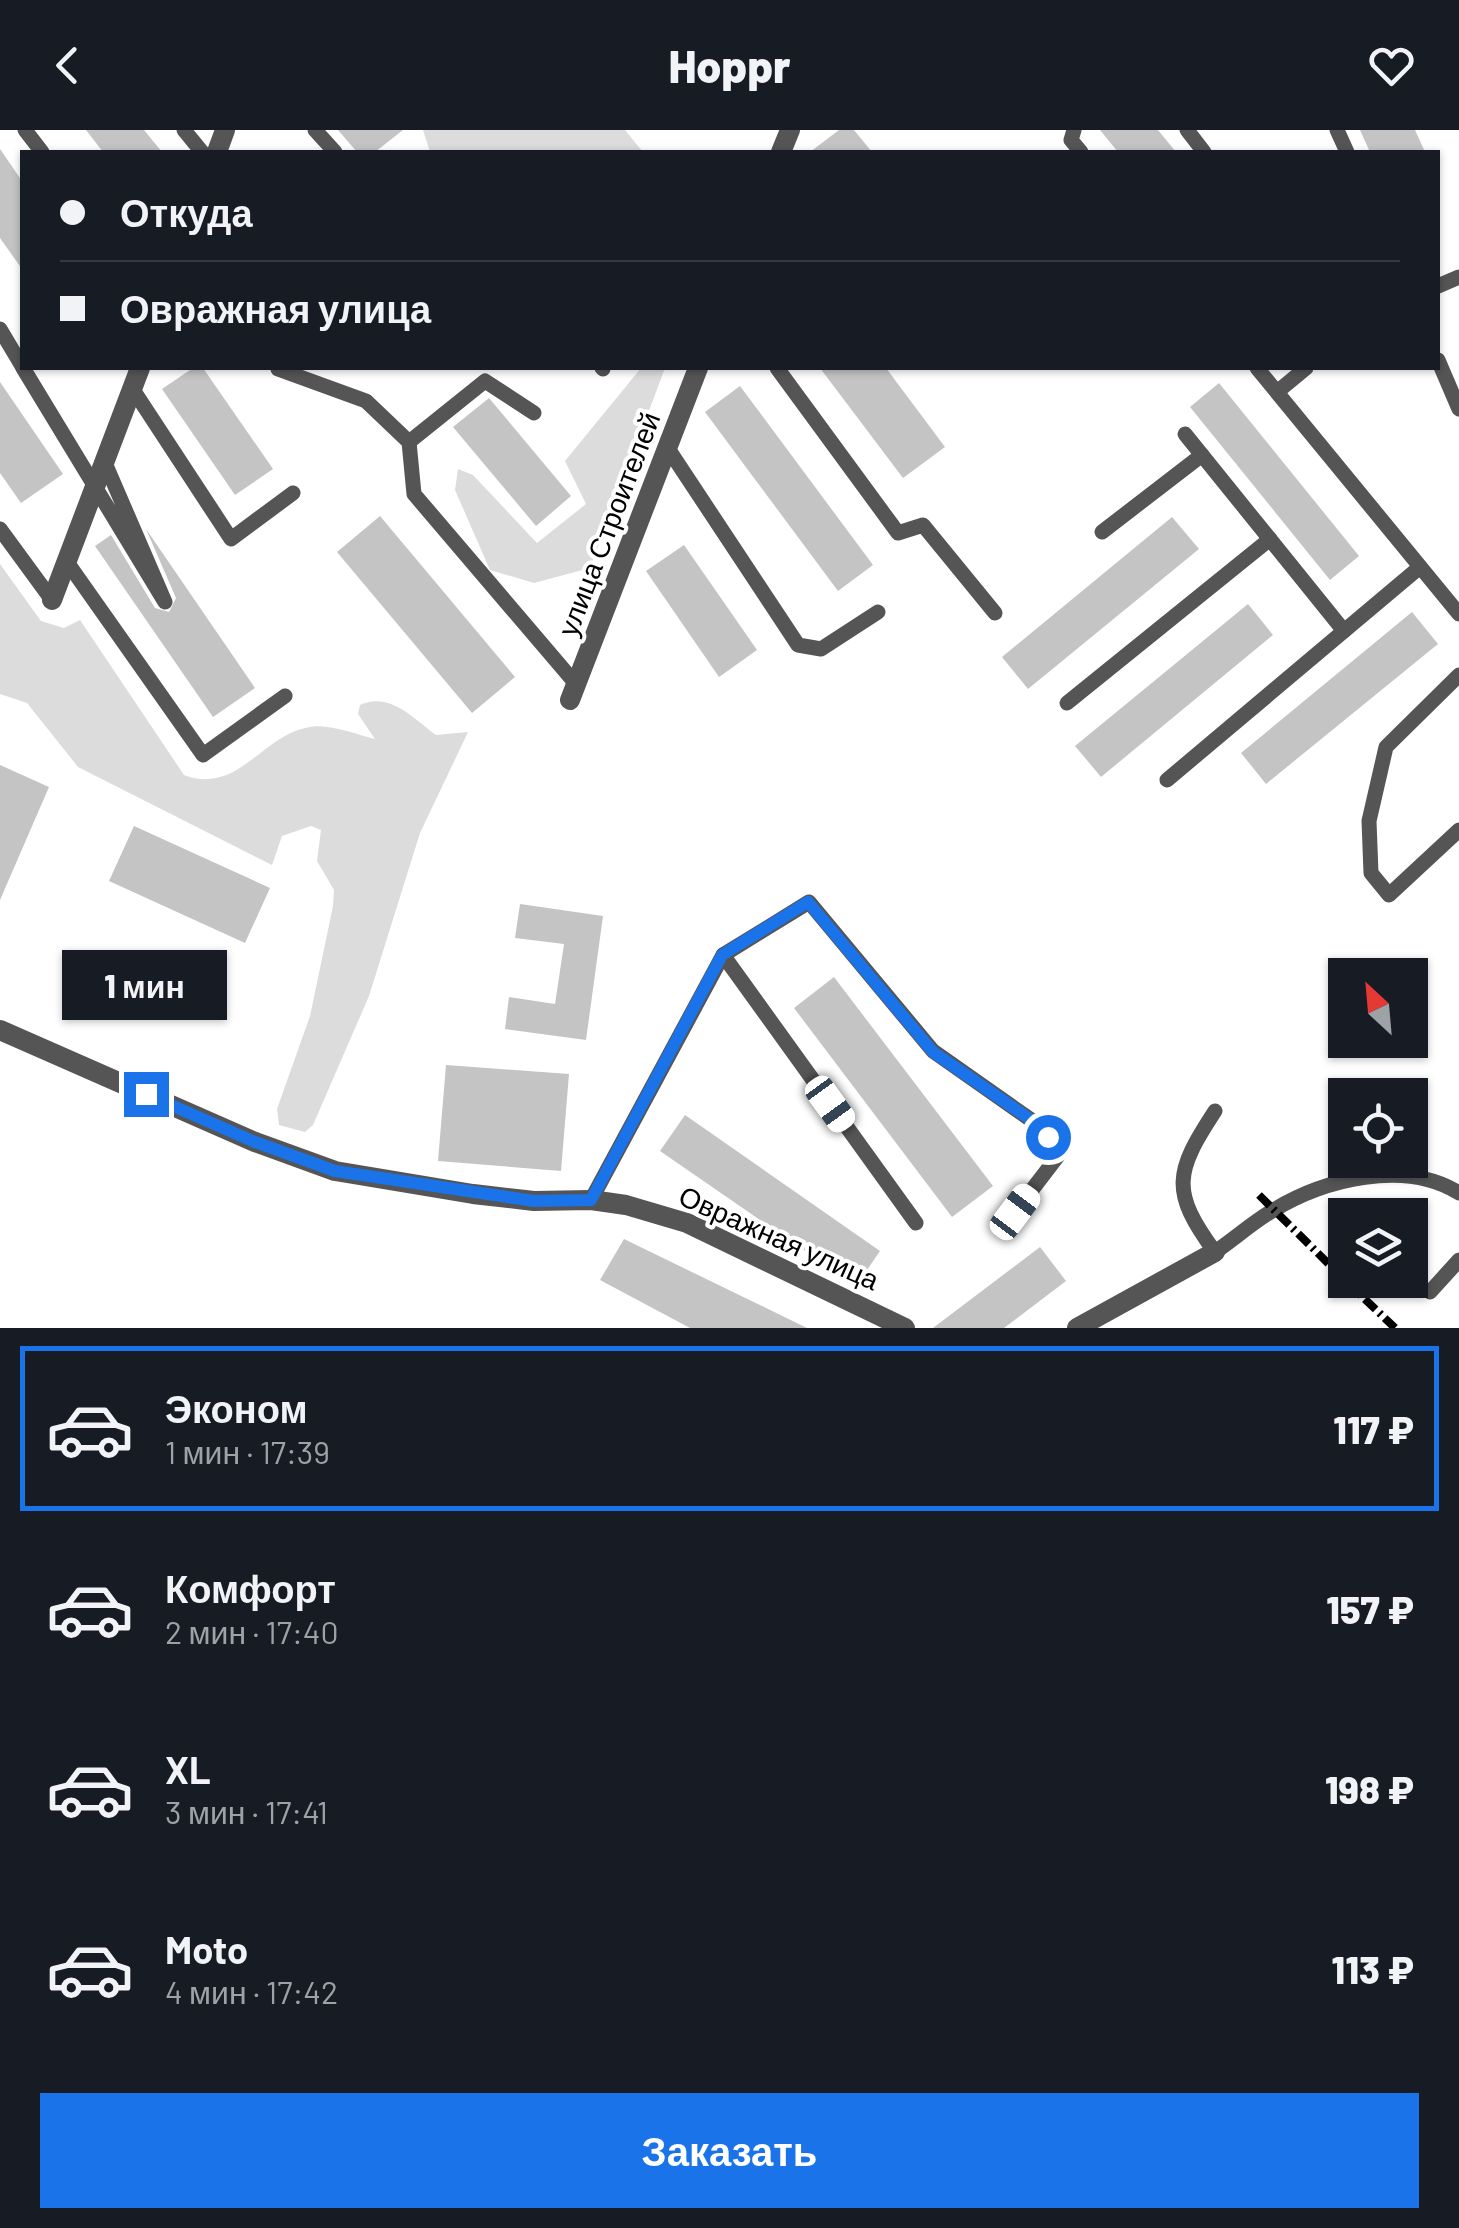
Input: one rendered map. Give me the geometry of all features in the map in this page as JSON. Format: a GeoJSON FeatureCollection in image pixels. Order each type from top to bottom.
{"type":"FeatureCollection","features":[{"type":"Feature","properties":{"kind":"street"},"geometry":{"type":"LineString","coordinates":[[52,600],[139,370]]}},
{"type":"Feature","properties":{"kind":"street","name":"улица Строителей"},"geometry":{"type":"LineString","coordinates":[[573,692],[697,370]]}},
{"type":"Feature","properties":{"kind":"street","name":"Овражная улица"},"geometry":{"type":"LineString","coordinates":[[0,1030],[255,1142],[335,1171],[519,1199],[591,1200],[626,1205],[687,1223],[905,1328]]}},
{"type":"Feature","properties":{"kind":"street"},"geometry":{"type":"LineString","coordinates":[[1077,1328],[1215,1252]]}},
{"type":"Feature","properties":{"kind":"lane"},"geometry":{"type":"LineString","coordinates":[[25,130],[40,150]]}},
{"type":"Feature","properties":{"kind":"lane"},"geometry":{"type":"LineString","coordinates":[[184,130],[200,150]]}},
{"type":"Feature","properties":{"kind":"lane"},"geometry":{"type":"LineString","coordinates":[[315,130],[333,150]]}},
{"type":"Feature","properties":{"kind":"lane"},"geometry":{"type":"LineString","coordinates":[[1187,130],[1202,150]]}},
{"type":"Feature","properties":{"kind":"lane"},"geometry":{"type":"LineString","coordinates":[[0,329],[20,362]]}},
{"type":"Feature","properties":{"kind":"lane"},"geometry":{"type":"LineString","coordinates":[[1440,365],[1459,409]]}},
{"type":"Feature","properties":{"kind":"lane"},"geometry":{"type":"LineString","coordinates":[[25,370],[165,602],[105,462]]}},
{"type":"Feature","properties":{"kind":"lane"},"geometry":{"type":"LineString","coordinates":[[284,370],[366,400],[409,442],[414,494],[573,692]]}},
{"type":"Feature","properties":{"kind":"lane"},"geometry":{"type":"LineString","coordinates":[[777,370],[898,533],[923,525],[995,613]]}},
{"type":"Feature","properties":{"kind":"lane"},"geometry":{"type":"LineString","coordinates":[[1259,370],[1459,614]]}},
{"type":"Feature","properties":{"kind":"lane"},"geometry":{"type":"LineString","coordinates":[[1278,392],[1304,370]]}},
{"type":"Feature","properties":{"kind":"lane"},"geometry":{"type":"LineString","coordinates":[[409,442],[486,381],[534,413]]}},
{"type":"Feature","properties":{"kind":"lane"},"geometry":{"type":"LineString","coordinates":[[132,388],[231,538],[294,493]]}},
{"type":"Feature","properties":{"kind":"lane"},"geometry":{"type":"LineString","coordinates":[[1185,434],[1344,631]]}},
{"type":"Feature","properties":{"kind":"lane"},"geometry":{"type":"LineString","coordinates":[[668,447],[798,645],[821,649],[878,612]]}},
{"type":"Feature","properties":{"kind":"lane"},"geometry":{"type":"LineString","coordinates":[[1102,532],[1202,456]]}},
{"type":"Feature","properties":{"kind":"lane"},"geometry":{"type":"LineString","coordinates":[[0,528],[52,600]]}},
{"type":"Feature","properties":{"kind":"lane"},"geometry":{"type":"LineString","coordinates":[[1067,703],[1270,539]]}},
{"type":"Feature","properties":{"kind":"lane"},"geometry":{"type":"LineString","coordinates":[[67,562],[203,755],[285,696]]}},
{"type":"Feature","properties":{"kind":"lane"},"geometry":{"type":"LineString","coordinates":[[1167,780],[1420,567]]}},
{"type":"Feature","properties":{"kind":"lane"},"geometry":{"type":"LineString","coordinates":[[1459,676],[1386,746],[1370,821],[1371,873],[1389,895],[1459,830]]}},
{"type":"Feature","properties":{"kind":"lane"},"geometry":{"type":"LineString","coordinates":[[591,1200],[722,955],[808,902],[933,1052],[1034,1122],[1061,1152],[1015,1212]]}},
{"type":"Feature","properties":{"kind":"lane"},"geometry":{"type":"LineString","coordinates":[[722,955],[916,1223]]}},
{"type":"Feature","properties":{"kind":"lane"},"geometry":{"type":"LineString","coordinates":[[1215,1111],[1193,1144],[1180,1178],[1186,1209],[1215,1252],[1274,1210],[1331,1185],[1376,1177],[1421,1176],[1459,1193]]}},
{"type":"Feature","properties":{"kind":"lane"},"geometry":{"type":"LineString","coordinates":[[1430,1292],[1459,1260]]}},
{"type":"Feature","properties":{"kind":"shaded area"},"geometry":{"type":"Polygon","coordinates":[[[423,130],[625,130],[641,150],[429,150],[423,130]]]}},
{"type":"Feature","properties":{"kind":"shaded area"},"geometry":{"type":"Polygon","coordinates":[[[639,370],[664,370],[590,568],[534,583],[490,570],[455,490],[458,469],[473,475],[537,543],[586,504],[565,461],[639,370]]]}},
{"type":"Feature","properties":{"kind":"shaded area"},"geometry":{"type":"Polygon","coordinates":[[[0,564],[41,621],[64,628],[80,620],[184,775],[219,778],[305,728],[331,728],[375,739],[358,714],[360,705],[371,702],[401,709],[436,735],[468,732],[420,833],[369,996],[313,1125],[305,1132],[279,1125],[277,1109],[310,1016],[333,906],[334,890],[317,861],[321,830],[311,826],[282,836],[272,865],[78,767],[27,703],[0,694],[0,564]]]}},
{"type":"Feature","properties":{"kind":"building"},"geometry":{"type":"Polygon","coordinates":[[[86,130],[144,130],[160,150],[101,150],[86,130]]]}},
{"type":"Feature","properties":{"kind":"building"},"geometry":{"type":"Polygon","coordinates":[[[338,130],[403,130],[378,150],[355,150],[338,130]]]}},
{"type":"Feature","properties":{"kind":"building"},"geometry":{"type":"Polygon","coordinates":[[[839,130],[854,130],[870,150],[813,150],[839,130]]]}},
{"type":"Feature","properties":{"kind":"building"},"geometry":{"type":"Polygon","coordinates":[[[1100,130],[1158,130],[1174,150],[1116,150],[1100,130]]]}},
{"type":"Feature","properties":{"kind":"building"},"geometry":{"type":"Polygon","coordinates":[[[1360,130],[1415,130],[1424,150],[1369,150],[1360,130]]]}},
{"type":"Feature","properties":{"kind":"building"},"geometry":{"type":"Polygon","coordinates":[[[0,149],[20,178],[20,266],[0,238],[0,149]]]}},
{"type":"Feature","properties":{"kind":"building"},"geometry":{"type":"Polygon","coordinates":[[[190,370],[204,370],[273,469],[235,495],[162,389],[190,370]]]}},
{"type":"Feature","properties":{"kind":"building"},"geometry":{"type":"Polygon","coordinates":[[[822,370],[887,370],[945,447],[903,478],[822,370]]]}},
{"type":"Feature","properties":{"kind":"building"},"geometry":{"type":"Polygon","coordinates":[[[0,382],[63,474],[21,503],[0,473],[0,382]]]}},
{"type":"Feature","properties":{"kind":"building"},"geometry":{"type":"Polygon","coordinates":[[[1219,383],[1359,556],[1330,580],[1190,407],[1219,383]]]}},
{"type":"Feature","properties":{"kind":"building"},"geometry":{"type":"Polygon","coordinates":[[[740,386],[873,565],[838,591],[705,412],[740,386]]]}},
{"type":"Feature","properties":{"kind":"building"},"geometry":{"type":"Polygon","coordinates":[[[489,398],[571,496],[536,526],[453,427],[489,398]]]}},
{"type":"Feature","properties":{"kind":"building"},"geometry":{"type":"Polygon","coordinates":[[[380,516],[515,677],[472,713],[337,552],[380,516]]]}},
{"type":"Feature","properties":{"kind":"building"},"geometry":{"type":"Polygon","coordinates":[[[1172,517],[1199,549],[1028,689],[1002,657],[1172,517]]]}},
{"type":"Feature","properties":{"kind":"building"},"geometry":{"type":"Polygon","coordinates":[[[146,529],[255,688],[213,717],[95,546],[111,535],[155,608],[169,612],[176,598],[146,529]]]}},
{"type":"Feature","properties":{"kind":"building"},"geometry":{"type":"Polygon","coordinates":[[[684,545],[757,650],[719,677],[646,571],[684,545]]]}},
{"type":"Feature","properties":{"kind":"building"},"geometry":{"type":"Polygon","coordinates":[[[1248,604],[1273,635],[1101,777],[1075,746],[1248,604]]]}},
{"type":"Feature","properties":{"kind":"building"},"geometry":{"type":"Polygon","coordinates":[[[1412,612],[1438,644],[1266,784],[1241,753],[1412,612]]]}},
{"type":"Feature","properties":{"kind":"building"},"geometry":{"type":"Polygon","coordinates":[[[0,765],[49,787],[0,900],[0,765]]]}},
{"type":"Feature","properties":{"kind":"building"},"geometry":{"type":"Polygon","coordinates":[[[134,826],[270,888],[245,943],[109,881],[134,826]]]}},
{"type":"Feature","properties":{"kind":"building"},"geometry":{"type":"Polygon","coordinates":[[[520,904],[603,916],[586,1040],[505,1029],[509,997],[555,1004],[564,944],[515,938],[520,904]]]}},
{"type":"Feature","properties":{"kind":"building"},"geometry":{"type":"Polygon","coordinates":[[[834,977],[993,1186],[952,1217],[794,1008],[834,977]]]}},
{"type":"Feature","properties":{"kind":"building"},"geometry":{"type":"Polygon","coordinates":[[[446,1065],[569,1074],[561,1171],[438,1161],[446,1065]]]}},
{"type":"Feature","properties":{"kind":"building"},"geometry":{"type":"Polygon","coordinates":[[[685,1115],[880,1251],[856,1286],[660,1151],[685,1115]]]}},
{"type":"Feature","properties":{"kind":"building"},"geometry":{"type":"Polygon","coordinates":[[[624,1239],[807,1328],[690,1328],[600,1280],[624,1239]]]}},
{"type":"Feature","properties":{"kind":"building"},"geometry":{"type":"Polygon","coordinates":[[[1040,1247],[1066,1281],[1004,1328],[933,1328],[1040,1247]]]}},
{"type":"Feature","properties":{"kind":"railway"},"geometry":{"type":"LineString","coordinates":[[1259,1195],[1328,1263]]}},
{"type":"Feature","properties":{"kind":"railway"},"geometry":{"type":"LineString","coordinates":[[1364,1298],[1395,1328]]}},
{"type":"Feature","properties":{"kind":"route"},"geometry":{"type":"LineString","coordinates":[[146,1094],[255,1142],[335,1171],[534,1201],[591,1200],[722,955],[808,902],[933,1052],[1034,1122],[1048,1137]]}}]}
